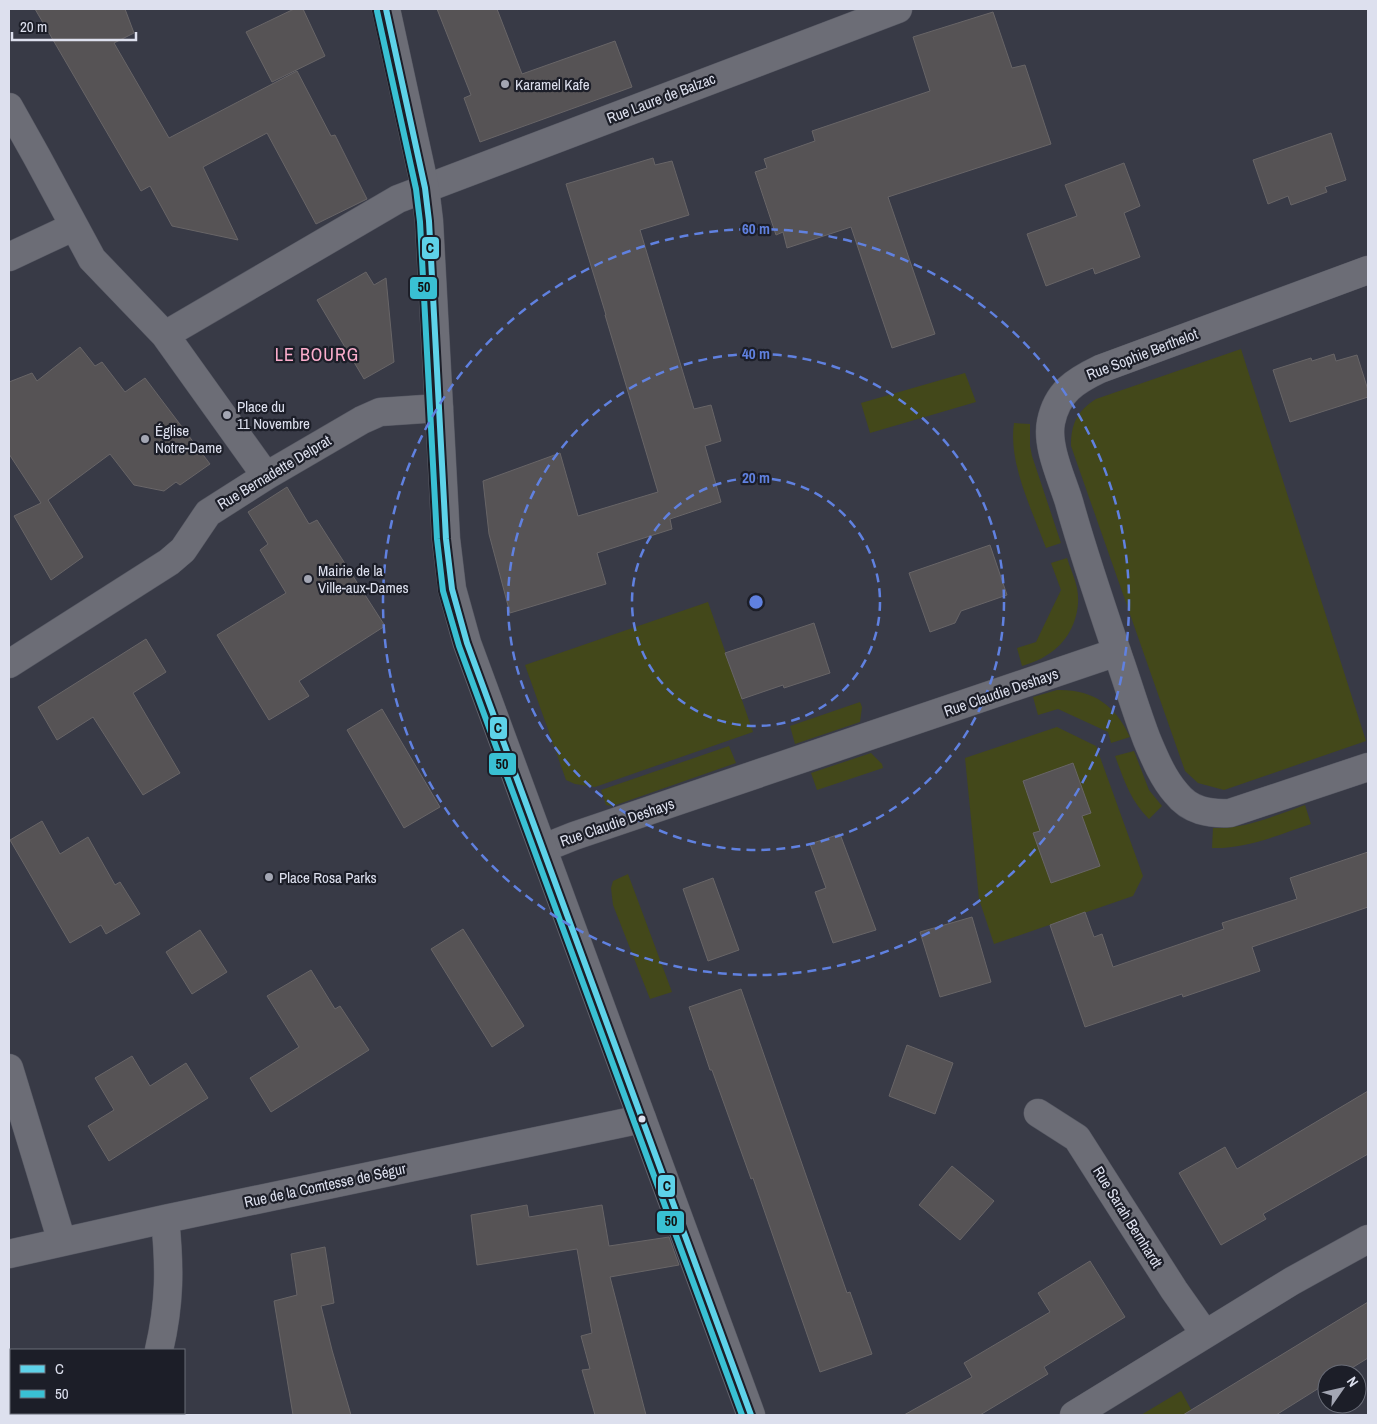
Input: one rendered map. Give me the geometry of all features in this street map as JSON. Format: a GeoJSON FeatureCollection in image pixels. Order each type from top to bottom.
{"type":"FeatureCollection","features":[{"type":"Feature","properties":{"kind":"street"},"geometry":{"type":"LineString","coordinates":[[386,9],[425,188],[429,221],[446,539],[452,589],[467,643],[751,1415]]}},
{"type":"Feature","properties":{"kind":"street","name":"Rue Laure de Balzac"},"geometry":{"type":"LineString","coordinates":[[166,335],[398,199],[898,9]]}},
{"type":"Feature","properties":{"kind":"street"},"geometry":{"type":"LineString","coordinates":[[9,107],[92,260],[166,335],[266,476]]}},
{"type":"Feature","properties":{"kind":"street"},"geometry":{"type":"LineString","coordinates":[[9,257],[73,227]]}},
{"type":"Feature","properties":{"kind":"street","name":"Rue Sophie Berthelot"},"geometry":{"type":"LineString","coordinates":[[1117,652],[1050,442],[1050,424],[1054,408],[1066,390],[1078,380],[1100,369],[1368,270]]}},
{"type":"Feature","properties":{"kind":"street","name":"Rue Bernadette Delprat"},"geometry":{"type":"LineString","coordinates":[[9,664],[170,562],[183,550],[208,513],[266,476],[362,420],[380,412],[439,408]]}},
{"type":"Feature","properties":{"kind":"street"},"geometry":{"type":"LineString","coordinates":[[1117,652],[1147,740],[1164,778],[1176,795],[1188,806],[1215,814],[1230,813],[1368,767]]}},
{"type":"Feature","properties":{"kind":"street","name":"Rue Claudie Deshays"},"geometry":{"type":"LineString","coordinates":[[544,848],[574,836],[1117,652]]}},
{"type":"Feature","properties":{"kind":"street"},"geometry":{"type":"LineString","coordinates":[[9,1068],[62,1242]]}},
{"type":"Feature","properties":{"kind":"street","name":"Rue Sarah Bernhardt"},"geometry":{"type":"LineString","coordinates":[[1038,1113],[1077,1138],[1174,1290],[1205,1334]]}},
{"type":"Feature","properties":{"kind":"street","name":"Rue de la Comtesse de Ségur"},"geometry":{"type":"LineString","coordinates":[[9,1254],[164,1219],[642,1119]]}},
{"type":"Feature","properties":{"kind":"street"},"geometry":{"type":"LineString","coordinates":[[160,1349],[166,1322],[169,1288],[169,1259],[164,1219]]}},
{"type":"Feature","properties":{"kind":"street"},"geometry":{"type":"LineString","coordinates":[[1074,1415],[1292,1281],[1368,1239]]}},
{"type":"Feature","properties":{"kind":"green space"},"geometry":{"type":"Polygon","coordinates":[[[1241,349],[1366,741],[1224,790],[1198,783],[1185,771],[1071,446],[1071,438],[1076,419],[1084,408],[1096,399],[1241,349]]]}},
{"type":"Feature","properties":{"kind":"green space"},"geometry":{"type":"Polygon","coordinates":[[[965,373],[976,402],[870,433],[861,403],[965,373]]]}},
{"type":"Feature","properties":{"kind":"green space"},"geometry":{"type":"Polygon","coordinates":[[[1014,423],[1030,424],[1032,456],[1061,543],[1046,548],[1022,486],[1014,454],[1014,423]]]}},
{"type":"Feature","properties":{"kind":"green space"},"geometry":{"type":"Polygon","coordinates":[[[1067,558],[1076,584],[1078,607],[1076,617],[1062,643],[1041,658],[1022,666],[1017,648],[1036,642],[1061,590],[1051,563],[1067,558]]]}},
{"type":"Feature","properties":{"kind":"green space"},"geometry":{"type":"Polygon","coordinates":[[[708,602],[753,732],[595,787],[575,784],[566,780],[525,665],[708,602]]]}},
{"type":"Feature","properties":{"kind":"green space"},"geometry":{"type":"Polygon","coordinates":[[[1057,690],[1081,692],[1101,701],[1117,716],[1130,737],[1111,743],[1108,732],[1058,709],[1038,715],[1033,697],[1057,690]]]}},
{"type":"Feature","properties":{"kind":"green space"},"geometry":{"type":"Polygon","coordinates":[[[860,702],[862,707],[860,722],[795,744],[790,726],[860,702]]]}},
{"type":"Feature","properties":{"kind":"green space"},"geometry":{"type":"Polygon","coordinates":[[[1057,727],[1096,746],[1143,876],[1133,896],[994,944],[979,899],[965,758],[1057,727]]]}},
{"type":"Feature","properties":{"kind":"green space"},"geometry":{"type":"Polygon","coordinates":[[[729,746],[736,763],[613,806],[606,805],[601,790],[729,746]]]}},
{"type":"Feature","properties":{"kind":"green space"},"geometry":{"type":"Polygon","coordinates":[[[1134,751],[1149,790],[1162,806],[1149,819],[1132,797],[1115,756],[1134,751]]]}},
{"type":"Feature","properties":{"kind":"green space"},"geometry":{"type":"Polygon","coordinates":[[[871,753],[882,764],[883,768],[817,790],[811,773],[871,753]]]}},
{"type":"Feature","properties":{"kind":"green space"},"geometry":{"type":"Polygon","coordinates":[[[1305,805],[1311,824],[1250,844],[1212,848],[1213,828],[1248,824],[1305,805]]]}},
{"type":"Feature","properties":{"kind":"green space"},"geometry":{"type":"Polygon","coordinates":[[[628,874],[672,992],[650,999],[613,905],[611,888],[613,881],[628,874]]]}},
{"type":"Feature","properties":{"kind":"green space"},"geometry":{"type":"Polygon","coordinates":[[[1181,1391],[1194,1415],[1141,1415],[1181,1391]]]}},
{"type":"Feature","properties":{"kind":"building"},"geometry":{"type":"Polygon","coordinates":[[[35,9],[125,9],[134,33],[114,43],[169,138],[297,71],[331,136],[335,135],[367,199],[316,224],[267,133],[203,167],[238,240],[172,226],[150,186],[141,191],[35,9]]]}},
{"type":"Feature","properties":{"kind":"building"},"geometry":{"type":"Polygon","coordinates":[[[294,9],[303,9],[325,56],[272,82],[246,32],[294,9]]]}},
{"type":"Feature","properties":{"kind":"building","name":"Karamel Kafe"},"geometry":{"type":"Polygon","coordinates":[[[437,9],[497,9],[522,74],[615,41],[632,87],[480,142],[464,98],[471,95],[437,9]]]}},
{"type":"Feature","properties":{"kind":"building"},"geometry":{"type":"Polygon","coordinates":[[[993,12],[1012,68],[1025,65],[1051,144],[888,197],[935,334],[892,348],[851,227],[787,248],[783,232],[776,235],[755,172],[767,168],[764,159],[815,141],[812,131],[930,91],[913,37],[993,12]]]}},
{"type":"Feature","properties":{"kind":"building"},"geometry":{"type":"Polygon","coordinates":[[[1331,133],[1346,180],[1325,187],[1327,192],[1291,205],[1288,196],[1268,204],[1253,160],[1331,133]]]}},
{"type":"Feature","properties":{"kind":"building"},"geometry":{"type":"Polygon","coordinates":[[[653,158],[655,165],[672,161],[689,215],[640,230],[694,409],[711,405],[721,441],[705,446],[721,502],[670,519],[672,529],[597,553],[606,584],[510,613],[489,534],[483,481],[560,453],[578,516],[658,492],[566,184],[653,158]]]}},
{"type":"Feature","properties":{"kind":"building"},"geometry":{"type":"Polygon","coordinates":[[[1124,163],[1140,206],[1124,213],[1140,257],[1095,274],[1093,268],[1046,286],[1027,234],[1077,216],[1065,185],[1124,163]]]}},
{"type":"Feature","properties":{"kind":"building"},"geometry":{"type":"Polygon","coordinates":[[[366,272],[374,285],[386,278],[394,362],[364,379],[317,300],[366,272]]]}},
{"type":"Feature","properties":{"kind":"building"},"geometry":{"type":"Polygon","coordinates":[[[80,347],[95,366],[102,362],[125,392],[145,378],[210,464],[180,485],[176,482],[164,491],[134,485],[110,454],[48,500],[83,557],[51,580],[14,516],[41,503],[9,454],[9,382],[32,373],[37,381],[80,347]]]}},
{"type":"Feature","properties":{"kind":"building"},"geometry":{"type":"Polygon","coordinates":[[[1334,354],[1336,361],[1357,355],[1368,390],[1368,397],[1290,422],[1273,370],[1311,358],[1312,361],[1334,354]]]}},
{"type":"Feature","properties":{"kind":"building","name":"Mairie de la Ville-aux-Dames"},"geometry":{"type":"Polygon","coordinates":[[[287,487],[309,524],[317,520],[385,626],[299,681],[309,696],[269,720],[217,635],[286,593],[260,550],[268,544],[248,512],[287,487]]]}},
{"type":"Feature","properties":{"kind":"building"},"geometry":{"type":"Polygon","coordinates":[[[990,545],[1007,595],[961,611],[955,623],[930,632],[909,573],[990,545]]]}},
{"type":"Feature","properties":{"kind":"building"},"geometry":{"type":"Polygon","coordinates":[[[814,623],[830,673],[784,688],[783,685],[742,699],[725,653],[814,623]]]}},
{"type":"Feature","properties":{"kind":"building"},"geometry":{"type":"Polygon","coordinates":[[[146,639],[166,672],[133,693],[180,773],[143,795],[93,717],[57,740],[38,707],[146,639]]]}},
{"type":"Feature","properties":{"kind":"building"},"geometry":{"type":"Polygon","coordinates":[[[382,709],[440,807],[404,828],[347,730],[382,709]]]}},
{"type":"Feature","properties":{"kind":"building"},"geometry":{"type":"Polygon","coordinates":[[[1073,763],[1091,813],[1082,816],[1100,866],[1051,883],[1033,833],[1040,831],[1023,781],[1073,763]]]}},
{"type":"Feature","properties":{"kind":"building"},"geometry":{"type":"Polygon","coordinates":[[[42,821],[60,854],[88,837],[115,885],[120,882],[140,914],[106,934],[101,925],[70,943],[10,840],[42,821]]]}},
{"type":"Feature","properties":{"kind":"building"},"geometry":{"type":"Polygon","coordinates":[[[840,834],[876,930],[833,943],[815,892],[826,888],[810,844],[840,834]]]}},
{"type":"Feature","properties":{"kind":"building"},"geometry":{"type":"Polygon","coordinates":[[[1368,852],[1368,907],[1252,947],[1260,971],[1183,997],[1182,994],[1085,1027],[1050,925],[1085,912],[1094,937],[1102,934],[1113,967],[1224,929],[1222,923],[1297,899],[1290,878],[1368,852]]]}},
{"type":"Feature","properties":{"kind":"building"},"geometry":{"type":"Polygon","coordinates":[[[713,878],[739,950],[708,961],[683,889],[713,878]]]}},
{"type":"Feature","properties":{"kind":"building"},"geometry":{"type":"Polygon","coordinates":[[[972,917],[991,982],[940,997],[920,932],[972,917]]]}},
{"type":"Feature","properties":{"kind":"building"},"geometry":{"type":"Polygon","coordinates":[[[463,929],[524,1026],[492,1047],[431,949],[463,929]]]}},
{"type":"Feature","properties":{"kind":"building"},"geometry":{"type":"Polygon","coordinates":[[[200,930],[227,972],[192,994],[166,952],[200,930]]]}},
{"type":"Feature","properties":{"kind":"building"},"geometry":{"type":"Polygon","coordinates":[[[311,970],[335,1009],[340,1006],[369,1050],[271,1112],[250,1078],[299,1047],[267,996],[311,970]]]}},
{"type":"Feature","properties":{"kind":"building"},"geometry":{"type":"Polygon","coordinates":[[[741,989],[847,1293],[850,1292],[872,1354],[820,1372],[753,1178],[751,1179],[712,1070],[710,1070],[689,1007],[741,989]]]}},
{"type":"Feature","properties":{"kind":"building"},"geometry":{"type":"Polygon","coordinates":[[[907,1045],[953,1063],[935,1114],[889,1096],[907,1045]]]}},
{"type":"Feature","properties":{"kind":"building"},"geometry":{"type":"Polygon","coordinates":[[[132,1056],[150,1086],[186,1063],[208,1098],[109,1161],[88,1126],[114,1110],[95,1078],[132,1056]]]}},
{"type":"Feature","properties":{"kind":"building"},"geometry":{"type":"Polygon","coordinates":[[[1368,1091],[1368,1154],[1263,1214],[1266,1219],[1221,1245],[1179,1173],[1225,1147],[1237,1169],[1368,1091]]]}},
{"type":"Feature","properties":{"kind":"building"},"geometry":{"type":"Polygon","coordinates":[[[952,1166],[994,1201],[960,1240],[919,1205],[952,1166]]]}},
{"type":"Feature","properties":{"kind":"building"},"geometry":{"type":"Polygon","coordinates":[[[527,1205],[529,1217],[602,1205],[609,1246],[669,1237],[679,1265],[610,1277],[646,1415],[595,1415],[582,1370],[590,1369],[581,1336],[592,1333],[577,1249],[477,1265],[471,1215],[527,1205]]]}},
{"type":"Feature","properties":{"kind":"building"},"geometry":{"type":"Polygon","coordinates":[[[325,1247],[334,1303],[321,1306],[351,1415],[293,1415],[274,1301],[297,1295],[291,1254],[325,1247]]]}},
{"type":"Feature","properties":{"kind":"building"},"geometry":{"type":"Polygon","coordinates":[[[1090,1261],[1125,1317],[1044,1367],[1048,1374],[980,1415],[904,1415],[972,1377],[964,1363],[1050,1312],[1038,1293],[1090,1261]]]}},
{"type":"Feature","properties":{"kind":"building"},"geometry":{"type":"Polygon","coordinates":[[[1368,1302],[1368,1358],[1358,1364],[1317,1364],[1317,1389],[1276,1415],[1183,1415],[1368,1302]]]}},
{"type":"Feature","properties":{"kind":"transit line","name":"C"},"geometry":{"type":"LineString","coordinates":[[386,9],[425,188],[429,221],[446,539],[452,589],[467,643],[751,1415]]}},
{"type":"Feature","properties":{"kind":"transit line","name":"50"},"geometry":{"type":"LineString","coordinates":[[377,11],[416,189],[420,222],[437,539],[443,591],[459,646],[742,1415]]}},
{"type":"Feature","properties":{"kind":"place","name":"Karamel Kafe"},"geometry":{"type":"Point","coordinates":[505,84]}},
{"type":"Feature","properties":{"kind":"place","name":"Place du 11 Novembre"},"geometry":{"type":"Point","coordinates":[227,415]}},
{"type":"Feature","properties":{"kind":"place","name":"Église Notre-Dame"},"geometry":{"type":"Point","coordinates":[145,439]}},
{"type":"Feature","properties":{"kind":"place","name":"Mairie de la Ville-aux-Dames"},"geometry":{"type":"Point","coordinates":[308,579]}},
{"type":"Feature","properties":{"kind":"place","name":"Place Rosa Parks"},"geometry":{"type":"Point","coordinates":[269,877]}},
{"type":"Feature","properties":{"kind":"district","name":"LE BOURG"},"geometry":{"type":"Point","coordinates":[317,354]}}]}
